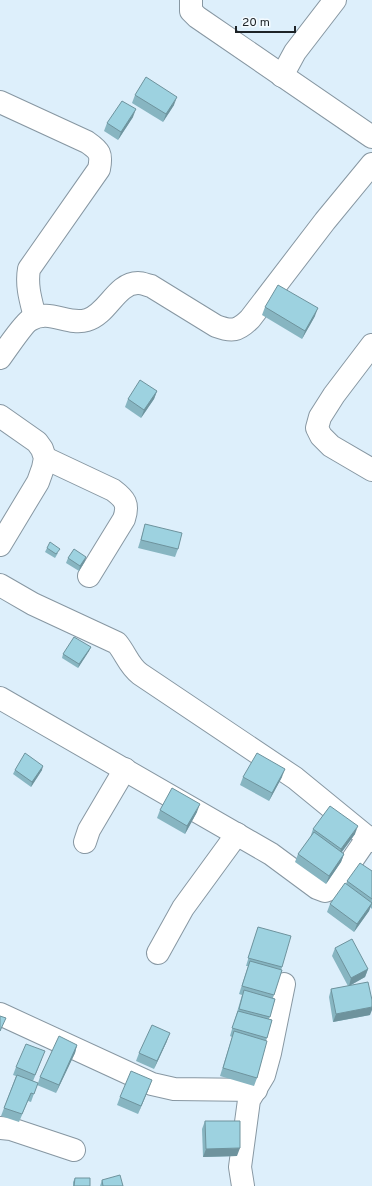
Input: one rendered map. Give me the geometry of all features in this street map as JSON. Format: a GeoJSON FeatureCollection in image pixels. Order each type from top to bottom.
{"type":"FeatureCollection","features":[{"type":"Feature","properties":{"kind":"street"},"geometry":{"type":"LineString","coordinates":[[191,0],[191,11],[197,17],[372,137]]}},
{"type":"Feature","properties":{"kind":"street"},"geometry":{"type":"LineString","coordinates":[[282,76],[295,52],[335,0]]}},
{"type":"Feature","properties":{"kind":"street"},"geometry":{"type":"LineString","coordinates":[[0,102],[87,142],[97,149],[101,158],[99,169],[29,270],[27,278],[29,293],[36,317]]}},
{"type":"Feature","properties":{"kind":"street"},"geometry":{"type":"LineString","coordinates":[[0,358],[28,321],[44,315],[76,321],[87,320],[99,313],[130,284],[139,283],[161,291],[216,326],[227,330],[236,329],[243,326],[250,319],[325,221],[372,164]]}},
{"type":"Feature","properties":{"kind":"street"},"geometry":{"type":"LineString","coordinates":[[371,349],[320,417],[317,428],[321,436],[331,446],[372,470]]}},
{"type":"Feature","properties":{"kind":"street"},"geometry":{"type":"LineString","coordinates":[[0,416],[37,442],[42,449],[45,458],[38,482],[0,545]]}},
{"type":"Feature","properties":{"kind":"street"},"geometry":{"type":"LineString","coordinates":[[45,458],[113,490],[122,497],[126,504],[124,519],[89,576]]}},
{"type":"Feature","properties":{"kind":"street"},"geometry":{"type":"LineString","coordinates":[[0,585],[33,604],[117,643],[123,650],[130,664],[140,674],[295,778],[370,839],[333,888],[325,891],[317,888],[271,854],[0,698]]}},
{"type":"Feature","properties":{"kind":"street"},"geometry":{"type":"LineString","coordinates":[[85,842],[89,830],[125,769]]}},
{"type":"Feature","properties":{"kind":"street"},"geometry":{"type":"LineString","coordinates":[[158,953],[183,908],[237,834]]}},
{"type":"Feature","properties":{"kind":"street"},"geometry":{"type":"LineString","coordinates":[[243,1186],[240,1167],[246,1117],[250,1100],[264,1075],[284,984]]}},
{"type":"Feature","properties":{"kind":"street"},"geometry":{"type":"LineString","coordinates":[[0,1014],[152,1084],[174,1089],[256,1090]]}},
{"type":"Feature","properties":{"kind":"street"},"geometry":{"type":"LineString","coordinates":[[0,1128],[12,1129],[74,1150]]}},
{"type":"Feature","properties":{"kind":"building"},"geometry":{"type":"Polygon","coordinates":[[[146,77],[177,97],[166,114],[135,95],[146,77]]]}},
{"type":"Feature","properties":{"kind":"building"},"geometry":{"type":"Polygon","coordinates":[[[122,101],[136,109],[121,132],[107,123],[122,101]]]}},
{"type":"Feature","properties":{"kind":"building"},"geometry":{"type":"Polygon","coordinates":[[[278,285],[318,308],[305,331],[265,307],[278,285]]]}},
{"type":"Feature","properties":{"kind":"building"},"geometry":{"type":"Polygon","coordinates":[[[140,380],[157,391],[144,410],[128,399],[140,380]]]}},
{"type":"Feature","properties":{"kind":"building"},"geometry":{"type":"Polygon","coordinates":[[[145,524],[182,533],[178,549],[141,540],[145,524]]]}},
{"type":"Feature","properties":{"kind":"building"},"geometry":{"type":"Polygon","coordinates":[[[50,542],[60,549],[56,554],[47,548],[50,542]]]}},
{"type":"Feature","properties":{"kind":"building"},"geometry":{"type":"Polygon","coordinates":[[[74,549],[86,557],[80,566],[68,558],[74,549]]]}},
{"type":"Feature","properties":{"kind":"building"},"geometry":{"type":"Polygon","coordinates":[[[74,637],[91,647],[79,664],[63,654],[74,637]]]}},
{"type":"Feature","properties":{"kind":"building"},"geometry":{"type":"Polygon","coordinates":[[[25,753],[43,766],[32,782],[15,770],[25,753]]]}},
{"type":"Feature","properties":{"kind":"building"},"geometry":{"type":"Polygon","coordinates":[[[257,753],[285,769],[272,793],[243,777],[257,753]]]}},
{"type":"Feature","properties":{"kind":"building"},"geometry":{"type":"Polygon","coordinates":[[[172,788],[200,804],[187,826],[160,810],[172,788]]]}},
{"type":"Feature","properties":{"kind":"building"},"geometry":{"type":"Polygon","coordinates":[[[330,806],[358,826],[341,849],[313,829],[330,806]]]}},
{"type":"Feature","properties":{"kind":"building"},"geometry":{"type":"Polygon","coordinates":[[[314,832],[344,854],[329,876],[298,854],[314,832]]]}},
{"type":"Feature","properties":{"kind":"building"},"geometry":{"type":"Polygon","coordinates":[[[360,863],[372,871],[372,899],[347,881],[360,863]]]}},
{"type":"Feature","properties":{"kind":"building"},"geometry":{"type":"Polygon","coordinates":[[[345,883],[372,903],[357,924],[330,904],[345,883]]]}},
{"type":"Feature","properties":{"kind":"building"},"geometry":{"type":"Polygon","coordinates":[[[258,927],[291,936],[282,967],[248,958],[258,927]]]}},
{"type":"Feature","properties":{"kind":"building"},"geometry":{"type":"Polygon","coordinates":[[[352,939],[368,969],[351,978],[335,948],[352,939]]]}},
{"type":"Feature","properties":{"kind":"building"},"geometry":{"type":"Polygon","coordinates":[[[250,961],[282,970],[274,995],[242,986],[250,961]]]}},
{"type":"Feature","properties":{"kind":"building"},"geometry":{"type":"Polygon","coordinates":[[[368,982],[372,1007],[336,1014],[331,989],[368,982]]]}},
{"type":"Feature","properties":{"kind":"building"},"geometry":{"type":"Polygon","coordinates":[[[244,990],[275,999],[270,1017],[239,1009],[244,990]]]}},
{"type":"Feature","properties":{"kind":"building"},"geometry":{"type":"Polygon","coordinates":[[[238,1011],[272,1020],[267,1038],[232,1028],[238,1011]]]}},
{"type":"Feature","properties":{"kind":"building"},"geometry":{"type":"Polygon","coordinates":[[[0,1016],[6,1018],[0,1031],[0,1016]]]}},
{"type":"Feature","properties":{"kind":"building"},"geometry":{"type":"Polygon","coordinates":[[[152,1025],[170,1033],[157,1061],[139,1053],[152,1025]]]}},
{"type":"Feature","properties":{"kind":"building"},"geometry":{"type":"Polygon","coordinates":[[[234,1031],[267,1041],[257,1078],[223,1068],[234,1031]]]}},
{"type":"Feature","properties":{"kind":"building"},"geometry":{"type":"Polygon","coordinates":[[[59,1036],[77,1045],[59,1085],[40,1077],[59,1036]]]}},
{"type":"Feature","properties":{"kind":"building"},"geometry":{"type":"Polygon","coordinates":[[[26,1044],[45,1051],[35,1075],[16,1067],[26,1044]]]}},
{"type":"Feature","properties":{"kind":"building"},"geometry":{"type":"Polygon","coordinates":[[[131,1071],[152,1080],[141,1106],[120,1097],[131,1071]]]}},
{"type":"Feature","properties":{"kind":"building"},"geometry":{"type":"Polygon","coordinates":[[[17,1075],[38,1083],[34,1094],[31,1093],[22,1114],[4,1108],[17,1075]]]}},
{"type":"Feature","properties":{"kind":"building"},"geometry":{"type":"Polygon","coordinates":[[[205,1121],[240,1121],[240,1148],[206,1149],[205,1121]]]}},
{"type":"Feature","properties":{"kind":"building"},"geometry":{"type":"Polygon","coordinates":[[[120,1175],[123,1186],[103,1186],[102,1180],[120,1175]]]}},
{"type":"Feature","properties":{"kind":"building"},"geometry":{"type":"Polygon","coordinates":[[[75,1178],[90,1178],[90,1186],[74,1186],[75,1178]]]}}]}
